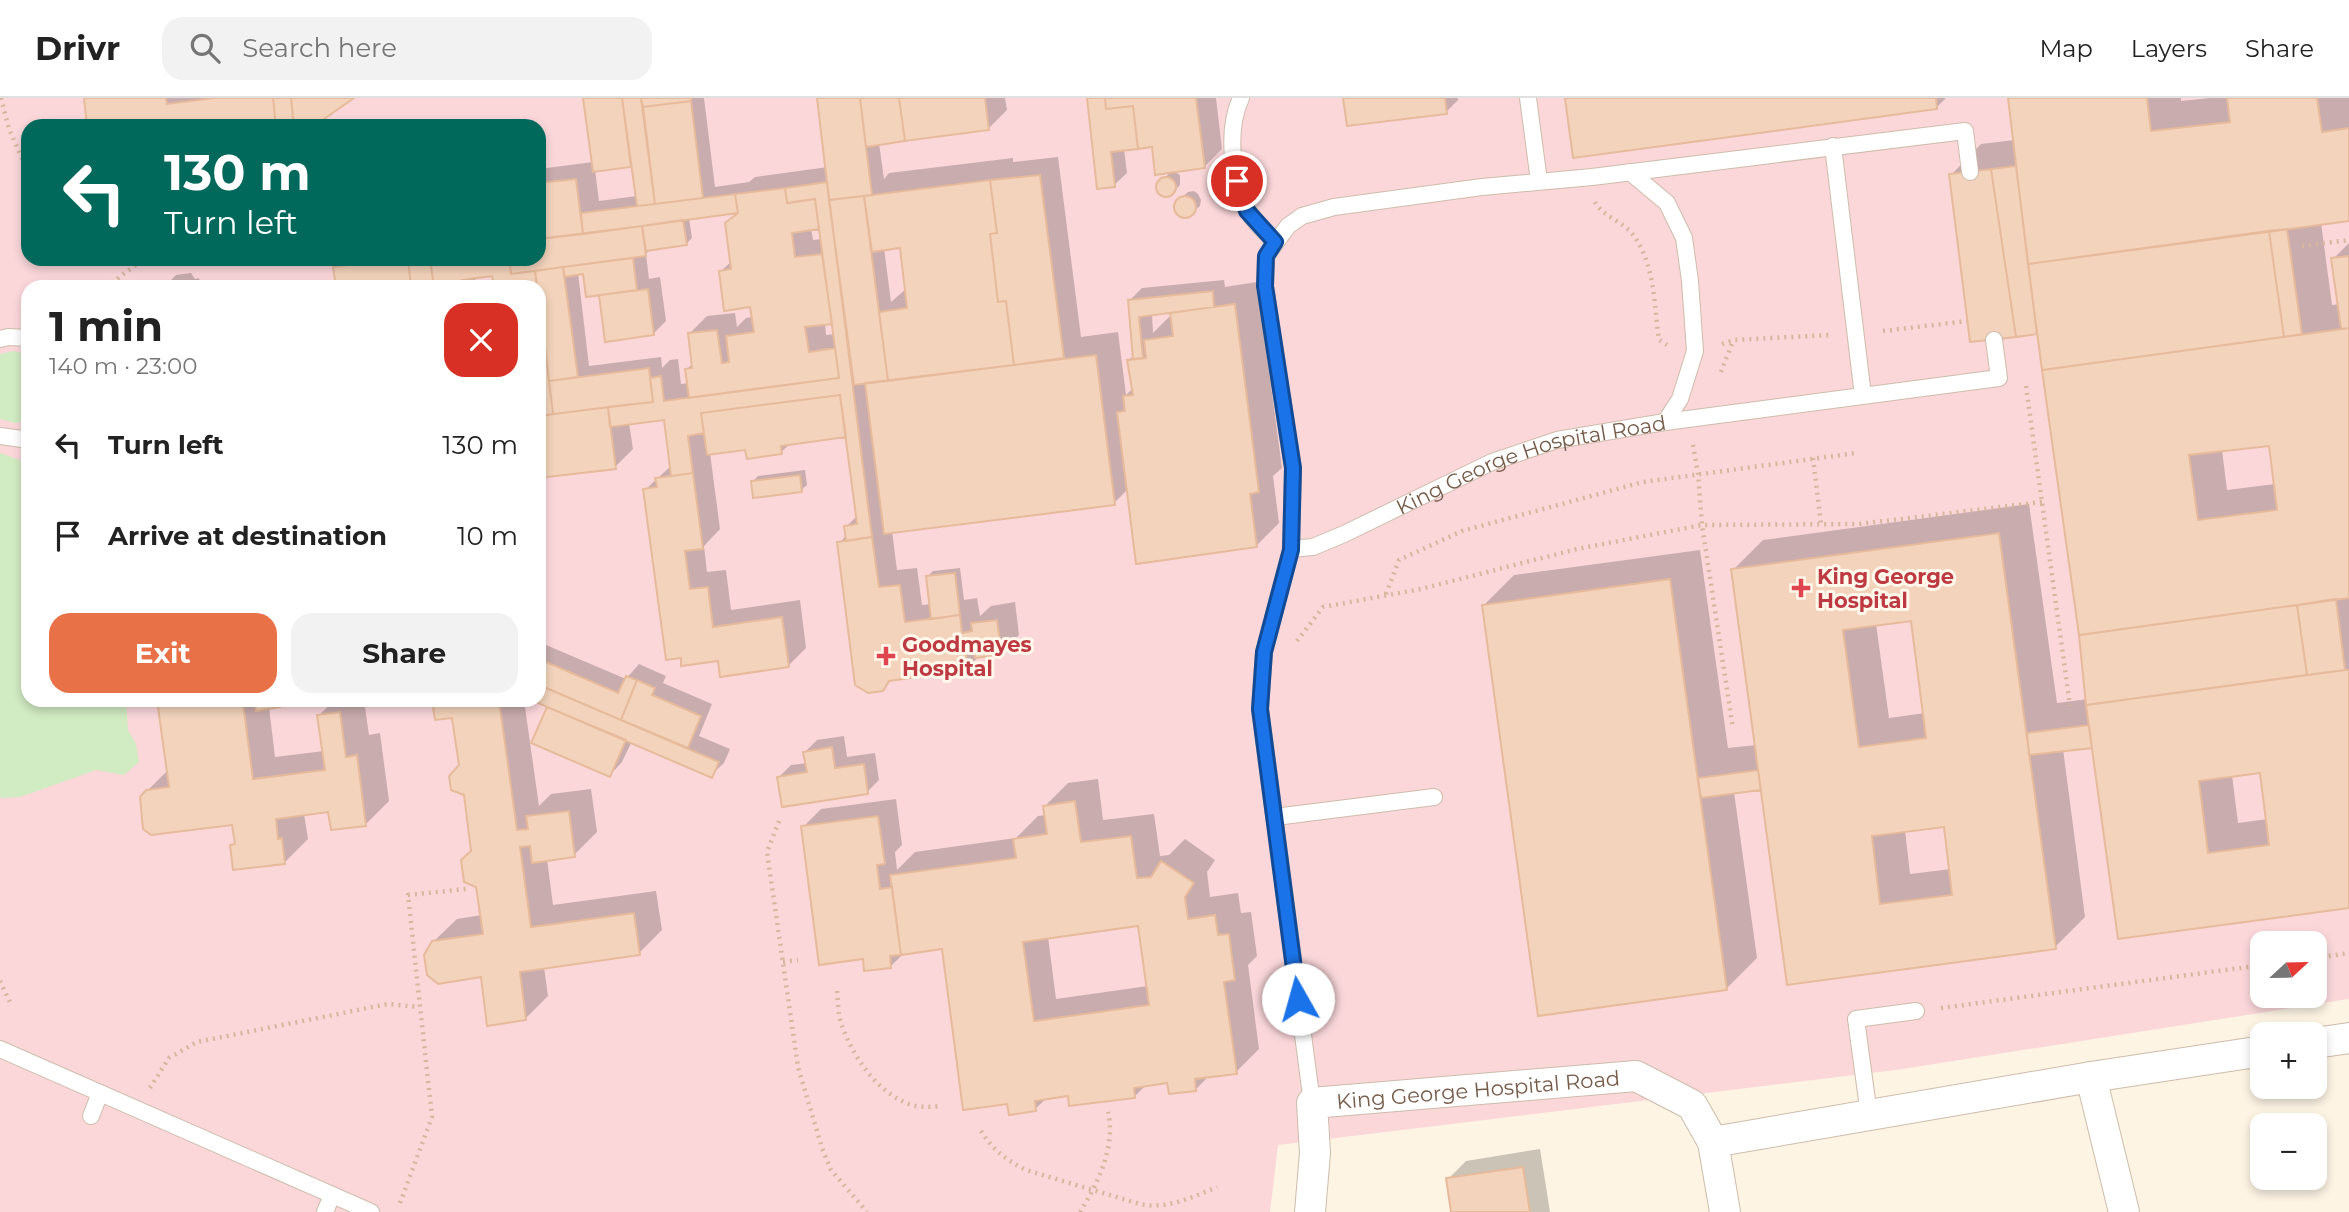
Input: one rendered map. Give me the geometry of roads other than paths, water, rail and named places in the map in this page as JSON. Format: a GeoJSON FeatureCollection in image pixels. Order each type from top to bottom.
{"type":"FeatureCollection","features":[{"type":"Feature","properties":{"kind":"street"},"geometry":{"type":"LineString","coordinates":[[2327,1041],[2349,1038]]}},
{"type":"Feature","properties":{"kind":"street"},"geometry":{"type":"LineString","coordinates":[[1713,1142],[2091,1077],[2250,1053]]}},
{"type":"Feature","properties":{"kind":"street","name":"King George Hospital Road"},"geometry":{"type":"LineString","coordinates":[[1314,1212],[1312,1103],[1636,1076],[1692,1105],[1713,1142],[1725,1212]]}},
{"type":"Feature","properties":{"kind":"street"},"geometry":{"type":"LineString","coordinates":[[2091,1077],[2124,1212]]}},
{"type":"Feature","properties":{"kind":"lane"},"geometry":{"type":"LineString","coordinates":[[1241,98],[1232,133],[1237,181],[1247,211],[1275,242]]}},
{"type":"Feature","properties":{"kind":"lane"},"geometry":{"type":"LineString","coordinates":[[1528,98],[1539,181]]}},
{"type":"Feature","properties":{"kind":"lane"},"geometry":{"type":"LineString","coordinates":[[1630,172],[1965,131],[1970,172]]}},
{"type":"Feature","properties":{"kind":"lane"},"geometry":{"type":"LineString","coordinates":[[1833,146],[1863,396]]}},
{"type":"Feature","properties":{"kind":"lane","name":"King George Hospital Road"},"geometry":{"type":"LineString","coordinates":[[1291,550],[1313,547],[1492,462],[1556,440],[1665,422],[1680,398],[1695,351],[1684,238],[1667,203],[1630,172],[1334,207],[1302,216],[1288,226],[1266,256],[1265,286],[1293,468],[1291,550],[1264,652],[1260,709],[1312,1103]]}},
{"type":"Feature","properties":{"kind":"lane"},"geometry":{"type":"LineString","coordinates":[[0,339],[21,338]]}},
{"type":"Feature","properties":{"kind":"lane"},"geometry":{"type":"LineString","coordinates":[[1665,422],[1999,378],[1994,340]]}},
{"type":"Feature","properties":{"kind":"lane"},"geometry":{"type":"LineString","coordinates":[[0,436],[21,439]]}},
{"type":"Feature","properties":{"kind":"lane"},"geometry":{"type":"LineString","coordinates":[[1275,817],[1434,797]]}},
{"type":"Feature","properties":{"kind":"lane"},"geometry":{"type":"LineString","coordinates":[[1869,1115],[1856,1019],[1916,1011]]}},
{"type":"Feature","properties":{"kind":"lane"},"geometry":{"type":"LineString","coordinates":[[0,1049],[371,1212]]}},
{"type":"Feature","properties":{"kind":"lane"},"geometry":{"type":"LineString","coordinates":[[91,1116],[100,1093]]}},
{"type":"Feature","properties":{"kind":"lane"},"geometry":{"type":"LineString","coordinates":[[325,1212],[332,1195]]}},
{"type":"Feature","properties":{"kind":"place","name":"King George Hospital"},"geometry":{"type":"Point","coordinates":[1801,588]}},
{"type":"Feature","properties":{"kind":"place","name":"Goodmayes Hospital"},"geometry":{"type":"Point","coordinates":[886,656]}}]}
